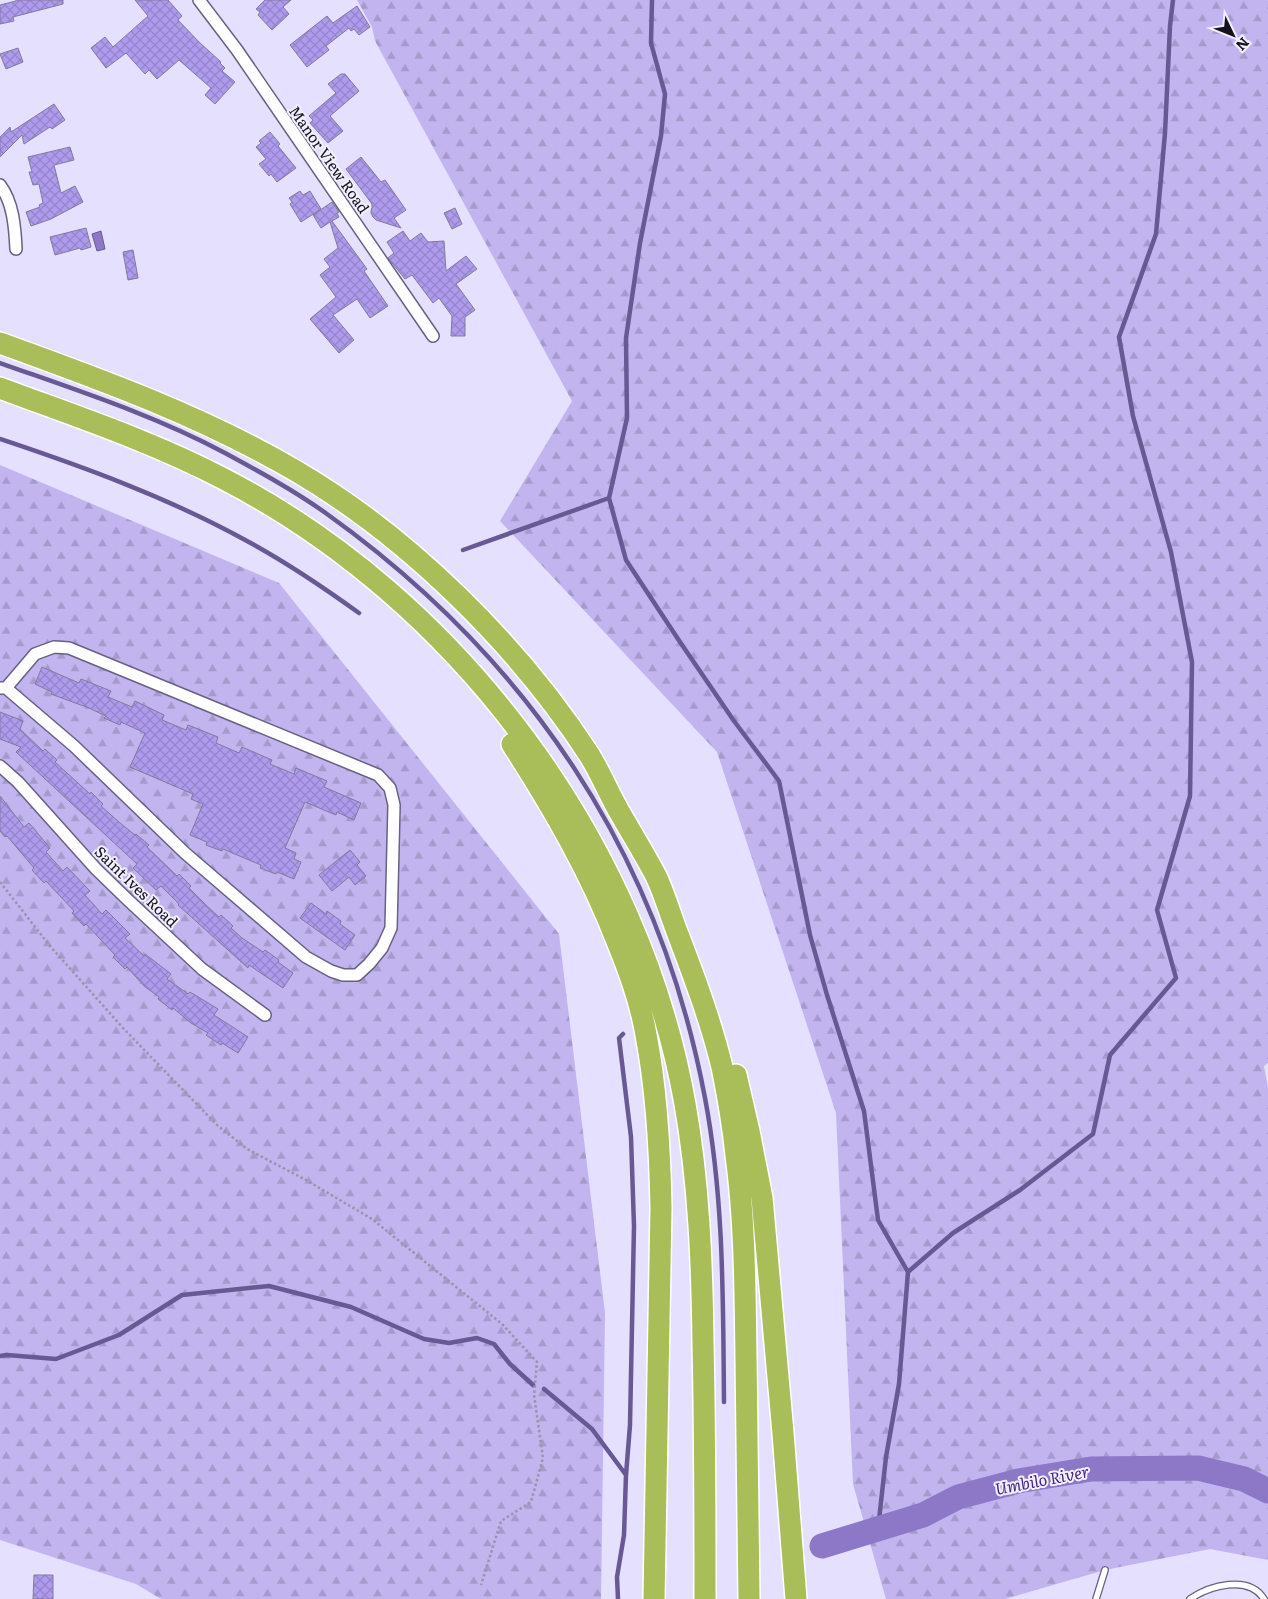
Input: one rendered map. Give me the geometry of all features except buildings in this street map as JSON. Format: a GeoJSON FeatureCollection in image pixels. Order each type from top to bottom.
{"type":"FeatureCollection","features":[{"type":"Feature","properties":{"kind":"highway"},"geometry":{"type":"LineString","coordinates":[[0,343],[135,392],[201,421],[300,473],[338,498],[384,532],[462,601],[499,639],[555,706],[592,759],[693,941],[704,966],[732,1054],[762,1198],[796,1599]]}},
{"type":"Feature","properties":{"kind":"highway"},"geometry":{"type":"LineString","coordinates":[[0,388],[134,438],[223,478],[310,530],[359,567],[427,626],[506,712],[576,816],[604,866],[657,991],[685,1103],[702,1252],[705,1419],[705,1599]]}},
{"type":"Feature","properties":{"kind":"highway"},"geometry":{"type":"LineString","coordinates":[[427,626],[510,741],[545,795],[580,859],[606,912],[630,974],[646,1033],[655,1098],[661,1190],[654,1599]]}},
{"type":"Feature","properties":{"kind":"highway"},"geometry":{"type":"LineString","coordinates":[[657,879],[704,1005],[722,1068],[737,1156],[745,1310],[749,1599]]}},
{"type":"Feature","properties":{"kind":"street","name":"Manor View Road"},"geometry":{"type":"LineString","coordinates":[[199,0],[237,50],[434,336]]}},
{"type":"Feature","properties":{"kind":"street"},"geometry":{"type":"LineString","coordinates":[[0,185],[6,194],[12,215],[16,249]]}},
{"type":"Feature","properties":{"kind":"street"},"geometry":{"type":"LineString","coordinates":[[54,646],[69,648],[378,775],[390,788],[394,806],[391,928],[382,948],[369,964],[356,975],[343,975],[331,971],[306,957],[185,853],[74,746],[3,688],[35,654],[54,646]]}},
{"type":"Feature","properties":{"kind":"street","name":"Saint Ives Road"},"geometry":{"type":"LineString","coordinates":[[0,766],[18,782],[96,869],[128,900],[202,969],[265,1015]]}},
{"type":"Feature","properties":{"kind":"lane"},"geometry":{"type":"LineString","coordinates":[[1096,1599],[1105,1570]]}},
{"type":"Feature","properties":{"kind":"lane"},"geometry":{"type":"LineString","coordinates":[[1190,1599],[1208,1591],[1238,1584],[1256,1591],[1264,1599]]}},
{"type":"Feature","properties":{"kind":"path"},"geometry":{"type":"LineString","coordinates":[[0,882],[50,946],[123,1028],[217,1125],[247,1149],[306,1180],[372,1219],[502,1324],[537,1362],[534,1395],[543,1458],[531,1502],[501,1521],[481,1585]]}},
{"type":"Feature","properties":{"kind":"green space"},"geometry":{"type":"Polygon","coordinates":[[[357,0],[1268,0],[1268,1063],[1264,1066],[1268,1088],[1268,1560],[1210,1549],[1105,1570],[1005,1599],[886,1599],[853,1484],[836,1113],[717,752],[500,521],[572,401],[375,41],[372,27],[357,0]]]}},
{"type":"Feature","properties":{"kind":"green space"},"geometry":{"type":"Polygon","coordinates":[[[0,465],[279,583],[559,934],[605,1313],[601,1599],[161,1599],[136,1584],[0,1540],[0,465]]]}},
{"type":"Feature","properties":{"kind":"shaded area"},"geometry":{"type":"Polygon","coordinates":[[[101,231],[105,249],[97,251],[92,234],[101,231]]]}},
{"type":"Feature","properties":{"kind":"waterway"},"geometry":{"type":"LineString","coordinates":[[652,0],[651,43],[665,94],[661,136],[640,243],[626,338],[627,418],[609,498],[626,560],[734,721],[779,781],[810,935],[864,1111],[878,1220],[908,1272],[899,1384],[886,1457],[878,1529]]}},
{"type":"Feature","properties":{"kind":"waterway"},"geometry":{"type":"LineString","coordinates":[[908,1272],[953,1233],[1020,1190],[1093,1134],[1110,1055],[1176,978],[1157,910],[1190,796],[1192,662],[1171,552],[1133,416],[1119,337],[1156,234],[1165,133],[1173,0]]}},
{"type":"Feature","properties":{"kind":"waterway"},"geometry":{"type":"LineString","coordinates":[[0,363],[143,415],[198,439],[277,482],[327,514],[399,570],[464,632],[523,697],[574,768],[618,844],[655,924],[684,1008],[705,1098],[716,1173],[723,1287],[724,1402]]}},
{"type":"Feature","properties":{"kind":"waterway"},"geometry":{"type":"LineString","coordinates":[[0,439],[126,484],[217,525],[290,566],[359,613]]}},
{"type":"Feature","properties":{"kind":"waterway"},"geometry":{"type":"LineString","coordinates":[[463,550],[609,498]]}},
{"type":"Feature","properties":{"kind":"waterway"},"geometry":{"type":"LineString","coordinates":[[623,1034],[619,1038],[631,1137],[634,1226],[630,1425],[626,1475]]}},
{"type":"Feature","properties":{"kind":"waterway"},"geometry":{"type":"LineString","coordinates":[[0,1356],[56,1359],[119,1335],[182,1295],[269,1286],[351,1307],[424,1339],[449,1343],[477,1338],[494,1344],[510,1364],[533,1385]]}},
{"type":"Feature","properties":{"kind":"waterway"},"geometry":{"type":"LineString","coordinates":[[544,1389],[592,1429],[626,1475],[624,1535],[617,1577],[618,1599]]}},
{"type":"Feature","properties":{"kind":"waterway","name":"Umbilo River"},"geometry":{"type":"LineString","coordinates":[[822,1546],[923,1515],[958,1497],[1018,1481],[1091,1469],[1198,1468],[1244,1479],[1268,1491]]}}]}
